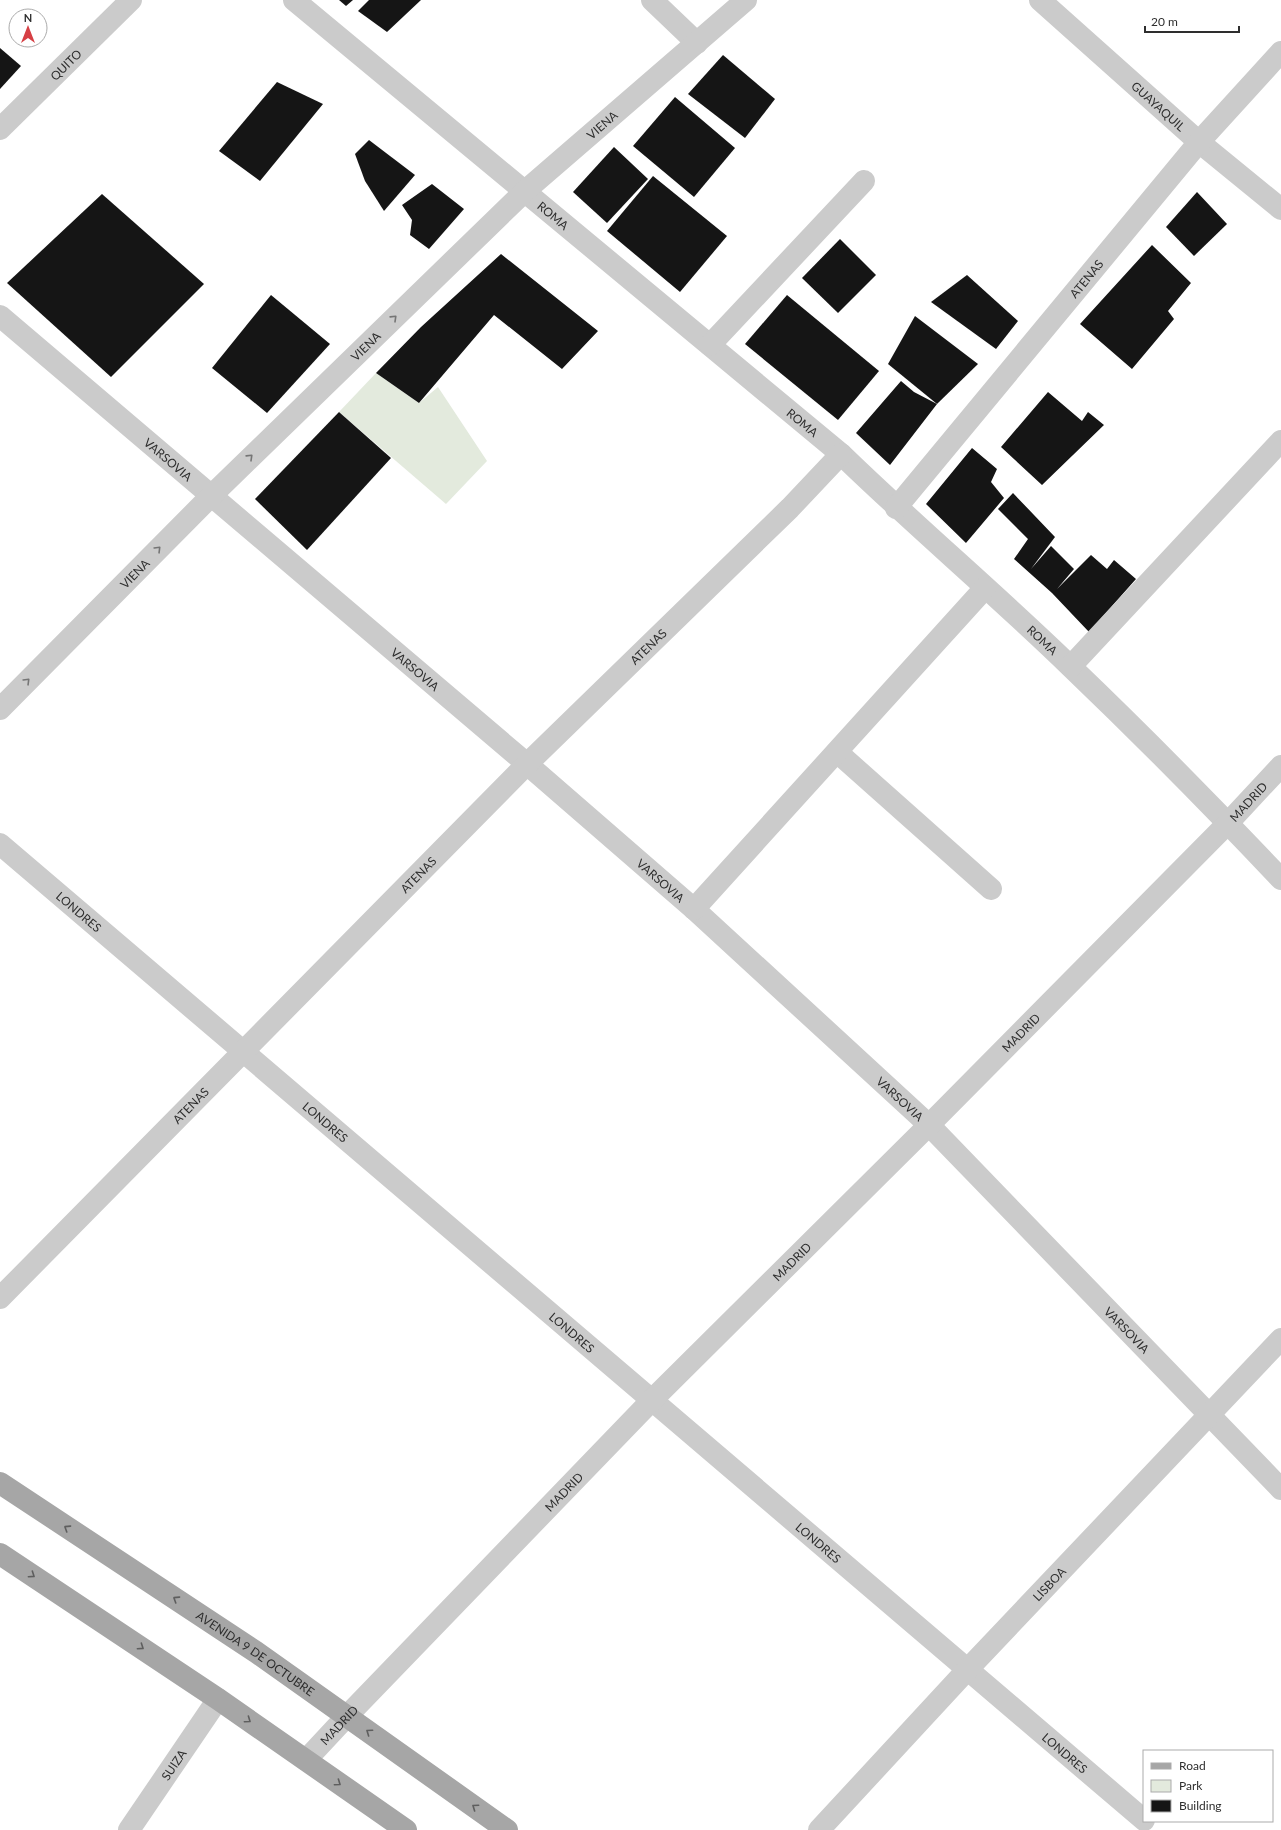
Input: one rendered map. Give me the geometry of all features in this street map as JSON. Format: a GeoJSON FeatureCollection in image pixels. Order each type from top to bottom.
{"type":"FeatureCollection","features":[{"type":"Feature","properties":{"kind":"main road","name":"AVENIDA 9 DE OCTUBRE"},"geometry":{"type":"LineString","coordinates":[[0,1483],[256,1652],[507,1830]]}},
{"type":"Feature","properties":{"kind":"main road"},"geometry":{"type":"LineString","coordinates":[[0,1554],[218,1699],[406,1830]]}},
{"type":"Feature","properties":{"kind":"street","name":"QUITO"},"geometry":{"type":"LineString","coordinates":[[0,129],[131,0]]}},
{"type":"Feature","properties":{"kind":"street","name":"ROMA"},"geometry":{"type":"LineString","coordinates":[[294,0],[525,190],[841,454],[896,508],[1071,666],[1228,823],[1281,879]]}},
{"type":"Feature","properties":{"kind":"street"},"geometry":{"type":"LineString","coordinates":[[652,0],[697,43]]}},
{"type":"Feature","properties":{"kind":"street","name":"VIENA"},"geometry":{"type":"LineString","coordinates":[[0,709],[211,496],[525,190],[746,0]]}},
{"type":"Feature","properties":{"kind":"street","name":"GUAYAQUIL"},"geometry":{"type":"LineString","coordinates":[[1040,0],[1199,142],[1281,209]]}},
{"type":"Feature","properties":{"kind":"street","name":"ATENAS"},"geometry":{"type":"LineString","coordinates":[[896,508],[1199,142],[1281,52]]}},
{"type":"Feature","properties":{"kind":"street"},"geometry":{"type":"LineString","coordinates":[[710,345],[864,181]]}},
{"type":"Feature","properties":{"kind":"street","name":"VARSOVIA"},"geometry":{"type":"LineString","coordinates":[[0,316],[527,764],[694,909],[929,1125],[1281,1489]]}},
{"type":"Feature","properties":{"kind":"street"},"geometry":{"type":"LineString","coordinates":[[1071,666],[1281,441]]}},
{"type":"Feature","properties":{"kind":"street","name":"ATENAS"},"geometry":{"type":"LineString","coordinates":[[0,1298],[527,764],[790,508],[841,454]]}},
{"type":"Feature","properties":{"kind":"street"},"geometry":{"type":"LineString","coordinates":[[694,909],[985,588]]}},
{"type":"Feature","properties":{"kind":"street"},"geometry":{"type":"LineString","coordinates":[[836,752],[991,889]]}},
{"type":"Feature","properties":{"kind":"street","name":"MADRID"},"geometry":{"type":"LineString","coordinates":[[306,1760],[652,1400],[929,1125],[1228,823],[1281,766]]}},
{"type":"Feature","properties":{"kind":"street","name":"LONDRES"},"geometry":{"type":"LineString","coordinates":[[0,844],[242,1052],[1143,1818]]}},
{"type":"Feature","properties":{"kind":"street","name":"LISBOA"},"geometry":{"type":"LineString","coordinates":[[819,1830],[967,1670],[1208,1414],[1281,1339]]}},
{"type":"Feature","properties":{"kind":"street","name":"SUIZA"},"geometry":{"type":"LineString","coordinates":[[129,1830],[218,1699]]}},
{"type":"Feature","properties":{"kind":"street","name":"LONDRES"},"geometry":{"type":"LineString","coordinates":[[1147,1822],[1156,1830]]}},
{"type":"Feature","properties":{"kind":"green space"},"geometry":{"type":"Polygon","coordinates":[[[376,373],[419,403],[438,387],[487,461],[446,504],[339,412],[376,373]]]}},
{"type":"Feature","properties":{"kind":"building"},"geometry":{"type":"Polygon","coordinates":[[[339,0],[353,0],[346,6],[339,0]]]}},
{"type":"Feature","properties":{"kind":"building"},"geometry":{"type":"Polygon","coordinates":[[[369,0],[421,0],[387,32],[358,11],[369,0]]]}},
{"type":"Feature","properties":{"kind":"building"},"geometry":{"type":"Polygon","coordinates":[[[0,48],[21,66],[0,89],[0,48]]]}},
{"type":"Feature","properties":{"kind":"building"},"geometry":{"type":"Polygon","coordinates":[[[723,55],[775,99],[745,138],[688,94],[723,55]]]}},
{"type":"Feature","properties":{"kind":"building"},"geometry":{"type":"Polygon","coordinates":[[[277,82],[323,104],[260,181],[219,151],[277,82]]]}},
{"type":"Feature","properties":{"kind":"building"},"geometry":{"type":"Polygon","coordinates":[[[675,97],[735,148],[694,197],[633,146],[675,97]]]}},
{"type":"Feature","properties":{"kind":"building"},"geometry":{"type":"Polygon","coordinates":[[[369,140],[415,175],[384,211],[365,181],[355,154],[369,140]]]}},
{"type":"Feature","properties":{"kind":"building"},"geometry":{"type":"Polygon","coordinates":[[[614,147],[648,179],[607,223],[573,192],[614,147]]]}},
{"type":"Feature","properties":{"kind":"building"},"geometry":{"type":"Polygon","coordinates":[[[653,176],[727,236],[680,292],[607,231],[653,176]]]}},
{"type":"Feature","properties":{"kind":"building"},"geometry":{"type":"Polygon","coordinates":[[[432,184],[464,209],[429,249],[410,235],[412,220],[402,205],[432,184]]]}},
{"type":"Feature","properties":{"kind":"building"},"geometry":{"type":"Polygon","coordinates":[[[1197,192],[1227,224],[1194,256],[1166,227],[1197,192]]]}},
{"type":"Feature","properties":{"kind":"building"},"geometry":{"type":"Polygon","coordinates":[[[102,194],[204,284],[111,377],[7,283],[102,194]]]}},
{"type":"Feature","properties":{"kind":"building"},"geometry":{"type":"Polygon","coordinates":[[[840,239],[876,275],[838,313],[802,278],[840,239]]]}},
{"type":"Feature","properties":{"kind":"building"},"geometry":{"type":"Polygon","coordinates":[[[1152,245],[1191,283],[1168,311],[1174,319],[1132,369],[1080,324],[1152,245]]]}},
{"type":"Feature","properties":{"kind":"building"},"geometry":{"type":"Polygon","coordinates":[[[501,254],[598,331],[562,369],[494,315],[419,403],[376,373],[421,327],[501,254]]]}},
{"type":"Feature","properties":{"kind":"building"},"geometry":{"type":"Polygon","coordinates":[[[967,275],[1018,321],[996,349],[931,302],[967,275]]]}},
{"type":"Feature","properties":{"kind":"building"},"geometry":{"type":"Polygon","coordinates":[[[271,295],[330,344],[267,413],[212,368],[271,295]]]}},
{"type":"Feature","properties":{"kind":"building"},"geometry":{"type":"Polygon","coordinates":[[[787,295],[879,371],[838,420],[745,344],[787,295]]]}},
{"type":"Feature","properties":{"kind":"building"},"geometry":{"type":"Polygon","coordinates":[[[915,316],[978,364],[937,404],[888,364],[915,316]]]}},
{"type":"Feature","properties":{"kind":"building"},"geometry":{"type":"Polygon","coordinates":[[[901,381],[914,392],[937,404],[890,465],[856,433],[901,381]]]}},
{"type":"Feature","properties":{"kind":"building"},"geometry":{"type":"Polygon","coordinates":[[[1048,392],[1082,421],[1088,412],[1104,425],[1042,485],[1001,447],[1048,392]]]}},
{"type":"Feature","properties":{"kind":"building"},"geometry":{"type":"Polygon","coordinates":[[[339,412],[391,458],[307,550],[255,499],[339,412]]]}},
{"type":"Feature","properties":{"kind":"building"},"geometry":{"type":"Polygon","coordinates":[[[972,448],[997,469],[991,482],[1004,498],[966,543],[926,504],[972,448]]]}},
{"type":"Feature","properties":{"kind":"building"},"geometry":{"type":"Polygon","coordinates":[[[1013,493],[1055,537],[1031,569],[1051,546],[1074,569],[1057,589],[1091,555],[1107,569],[1114,560],[1136,579],[1089,632],[1052,593],[1014,559],[1028,539],[998,509],[1013,493]]]}}]}
